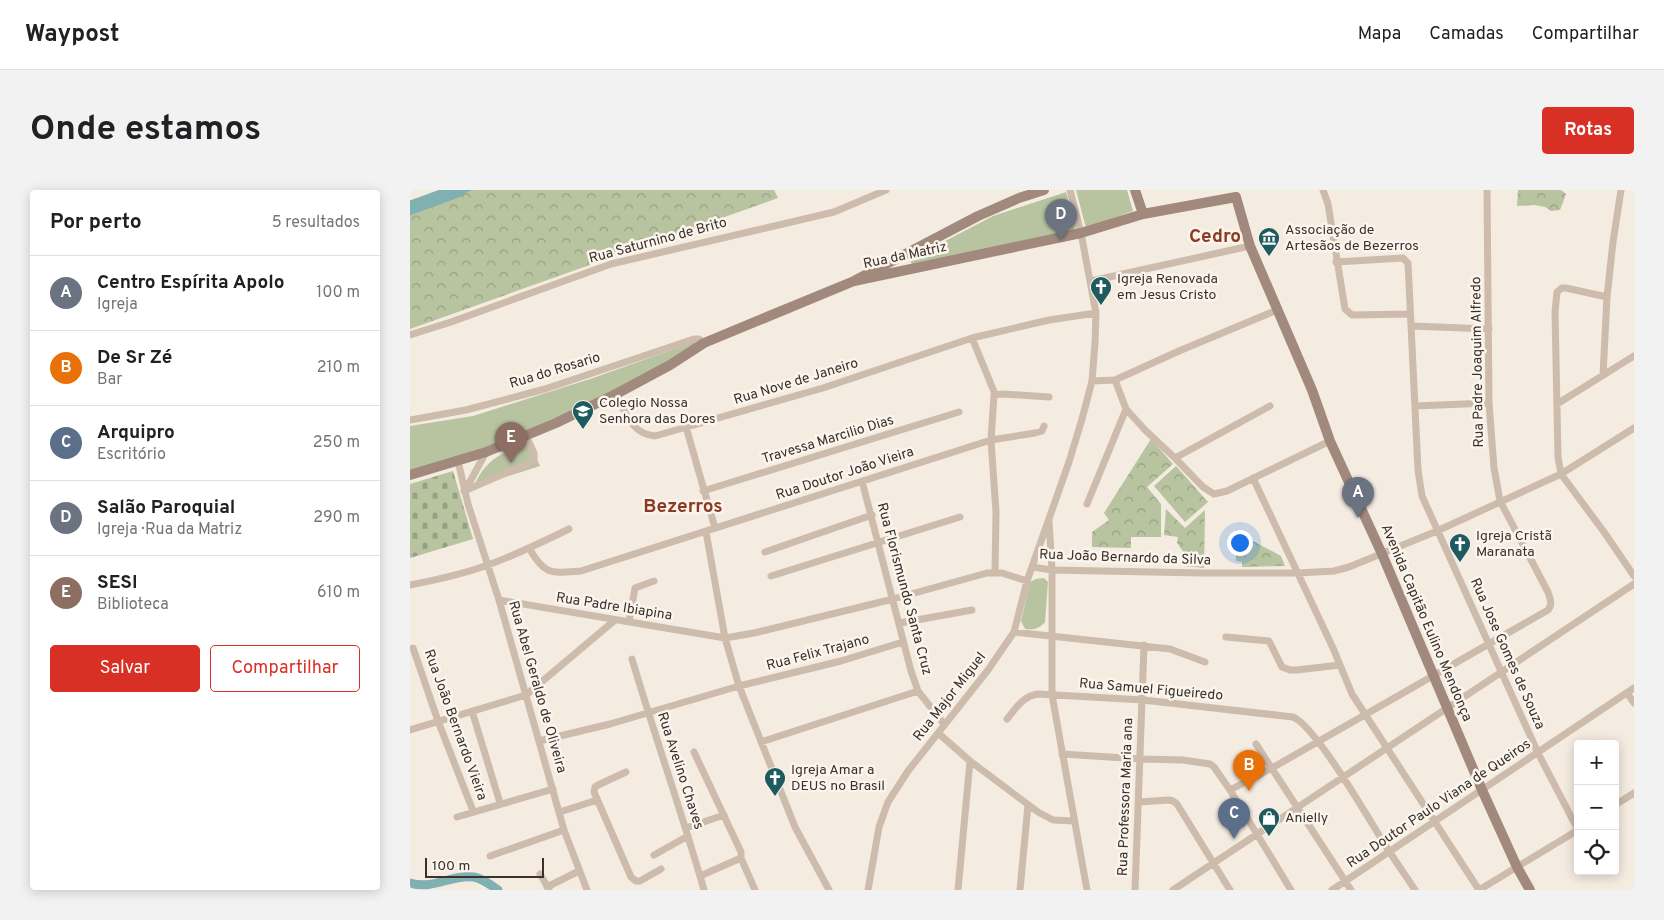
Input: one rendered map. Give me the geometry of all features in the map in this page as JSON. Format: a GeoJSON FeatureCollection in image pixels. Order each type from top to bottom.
{"type":"FeatureCollection","features":[{"type":"Feature","properties":{"kind":"main road","name":"Rua da Matriz"},"geometry":{"type":"LineString","coordinates":[[854,281],[978,216],[1019,198],[1044,190]]}},
{"type":"Feature","properties":{"kind":"main road"},"geometry":{"type":"LineString","coordinates":[[1135,190],[1143,214]]}},
{"type":"Feature","properties":{"kind":"main road","name":"Rua da Matriz"},"geometry":{"type":"LineString","coordinates":[[854,281],[1081,233],[1143,214],[1236,197]]}},
{"type":"Feature","properties":{"kind":"main road","name":"Avenida Capitão Eulino Mendonça"},"geometry":{"type":"LineString","coordinates":[[1236,197],[1250,246],[1312,390],[1330,441],[1382,554],[1482,790],[1517,867],[1530,890]]}},
{"type":"Feature","properties":{"kind":"main road"},"geometry":{"type":"LineString","coordinates":[[410,475],[486,452],[526,436],[616,394],[670,365],[704,343],[854,281]]}},
{"type":"Feature","properties":{"kind":"street","name":"Rua Saturnino de Brito"},"geometry":{"type":"LineString","coordinates":[[410,335],[611,264],[834,212],[886,190]]}},
{"type":"Feature","properties":{"kind":"street","name":"Rua Major Miguel"},"geometry":{"type":"LineString","coordinates":[[868,890],[879,827],[888,802],[908,771],[988,670],[1014,632],[1026,581],[1069,462],[1092,381],[1096,313],[1091,280],[1070,190]]}},
{"type":"Feature","properties":{"kind":"street"},"geometry":{"type":"LineString","coordinates":[[1323,190],[1328,204],[1343,306],[1352,315],[1410,314]]}},
{"type":"Feature","properties":{"kind":"street","name":"Rua Padre Joaquim Alfredo"},"geometry":{"type":"LineString","coordinates":[[1487,190],[1489,403],[1494,468],[1500,501],[1548,592],[1551,603],[1551,607],[1548,610],[1489,645]]}},
{"type":"Feature","properties":{"kind":"street"},"geometry":{"type":"LineString","coordinates":[[1603,375],[1612,242],[1622,190]]}},
{"type":"Feature","properties":{"kind":"street"},"geometry":{"type":"LineString","coordinates":[[1091,280],[1173,264],[1250,246]]}},
{"type":"Feature","properties":{"kind":"street","name":"Rua Jose Gomes de Souza"},"geometry":{"type":"LineString","coordinates":[[1336,262],[1403,258],[1408,263],[1410,271],[1410,314],[1419,484],[1422,496],[1538,752],[1574,822]]}},
{"type":"Feature","properties":{"kind":"street"},"geometry":{"type":"LineString","coordinates":[[1607,297],[1571,288],[1562,288],[1557,292],[1555,312],[1558,457],[1561,474],[1579,496],[1634,576]]}},
{"type":"Feature","properties":{"kind":"street"},"geometry":{"type":"LineString","coordinates":[[1092,381],[1115,380],[1277,310]]}},
{"type":"Feature","properties":{"kind":"street","name":"Rua Nove de Janeiro"},"geometry":{"type":"LineString","coordinates":[[616,394],[635,429],[647,435],[661,434],[823,388],[972,338],[1049,320],[1096,313]]}},
{"type":"Feature","properties":{"kind":"street"},"geometry":{"type":"LineString","coordinates":[[1411,326],[1489,329]]}},
{"type":"Feature","properties":{"kind":"street"},"geometry":{"type":"LineString","coordinates":[[972,338],[995,394],[991,440],[996,512],[995,572]]}},
{"type":"Feature","properties":{"kind":"street","name":"Rua do Rosario"},"geometry":{"type":"LineString","coordinates":[[410,420],[466,410],[545,389],[694,339],[699,339],[704,343]]}},
{"type":"Feature","properties":{"kind":"street"},"geometry":{"type":"LineString","coordinates":[[1557,404],[1634,356]]}},
{"type":"Feature","properties":{"kind":"street"},"geometry":{"type":"LineString","coordinates":[[1115,380],[1126,409],[1204,487],[1214,494],[1227,491],[1330,441]]}},
{"type":"Feature","properties":{"kind":"street"},"geometry":{"type":"LineString","coordinates":[[995,394],[1049,397]]}},
{"type":"Feature","properties":{"kind":"street"},"geometry":{"type":"LineString","coordinates":[[1415,406],[1489,403]]}},
{"type":"Feature","properties":{"kind":"street"},"geometry":{"type":"LineString","coordinates":[[1175,458],[1270,406]]}},
{"type":"Feature","properties":{"kind":"street"},"geometry":{"type":"LineString","coordinates":[[1087,504],[1126,409]]}},
{"type":"Feature","properties":{"kind":"street","name":"Travessa Marcilio Dias"},"geometry":{"type":"LineString","coordinates":[[703,491],[959,412]]}},
{"type":"Feature","properties":{"kind":"street","name":"Rua Doutor João Vieira"},"geometry":{"type":"LineString","coordinates":[[529,548],[536,562],[546,570],[558,573],[580,571],[991,440],[1042,431],[1044,426]]}},
{"type":"Feature","properties":{"kind":"street"},"geometry":{"type":"LineString","coordinates":[[686,427],[715,528]]}},
{"type":"Feature","properties":{"kind":"street","name":"Rua João Bernardo da Silva"},"geometry":{"type":"LineString","coordinates":[[1032,567],[1052,570],[1201,573],[1334,571],[1349,567],[1437,531],[1561,474],[1634,428]]}},
{"type":"Feature","properties":{"kind":"street"},"geometry":{"type":"LineString","coordinates":[[464,491],[534,461],[534,453],[526,436]]}},
{"type":"Feature","properties":{"kind":"street"},"geometry":{"type":"LineString","coordinates":[[464,491],[486,452]]}},
{"type":"Feature","properties":{"kind":"street","name":"Rua Abel Geraldo de Oliveira"},"geometry":{"type":"LineString","coordinates":[[458,461],[464,491],[499,600],[564,830],[587,890]]}},
{"type":"Feature","properties":{"kind":"street"},"geometry":{"type":"LineString","coordinates":[[1253,478],[1352,694],[1364,716],[1388,748],[1433,821],[1479,890],[1574,832]]}},
{"type":"Feature","properties":{"kind":"street","name":"Rua Florismundo Santa Cruz"},"geometry":{"type":"LineString","coordinates":[[862,481],[894,599],[903,642],[918,691],[944,724]]}},
{"type":"Feature","properties":{"kind":"street"},"geometry":{"type":"LineString","coordinates":[[765,552],[872,515]]}},
{"type":"Feature","properties":{"kind":"street"},"geometry":{"type":"LineString","coordinates":[[1049,516],[1052,570],[1052,696],[1087,890]]}},
{"type":"Feature","properties":{"kind":"street"},"geometry":{"type":"LineString","coordinates":[[771,576],[960,518]]}},
{"type":"Feature","properties":{"kind":"street"},"geometry":{"type":"LineString","coordinates":[[410,585],[488,566],[568,529]]}},
{"type":"Feature","properties":{"kind":"street"},"geometry":{"type":"LineString","coordinates":[[706,532],[725,638],[739,686],[795,827],[829,890]]}},
{"type":"Feature","properties":{"kind":"street"},"geometry":{"type":"LineString","coordinates":[[725,638],[754,633],[894,599],[995,572],[1026,581]]}},
{"type":"Feature","properties":{"kind":"street"},"geometry":{"type":"LineString","coordinates":[[629,622],[635,588],[654,581]]}},
{"type":"Feature","properties":{"kind":"street"},"geometry":{"type":"LineString","coordinates":[[1174,889],[1634,584]]}},
{"type":"Feature","properties":{"kind":"street","name":"Rua Padre Ibiapina"},"geometry":{"type":"LineString","coordinates":[[499,600],[725,638]]}},
{"type":"Feature","properties":{"kind":"street"},"geometry":{"type":"LineString","coordinates":[[900,623],[972,610]]}},
{"type":"Feature","properties":{"kind":"street"},"geometry":{"type":"LineString","coordinates":[[410,730],[526,695],[615,620]]}},
{"type":"Feature","properties":{"kind":"street"},"geometry":{"type":"LineString","coordinates":[[1014,632],[1170,649],[1206,662]]}},
{"type":"Feature","properties":{"kind":"street"},"geometry":{"type":"LineString","coordinates":[[1226,637],[1269,641],[1282,667],[1290,670],[1340,665]]}},
{"type":"Feature","properties":{"kind":"street","name":"Rua Felix Trajano"},"geometry":{"type":"LineString","coordinates":[[539,741],[610,724],[739,686],[840,661],[903,642]]}},
{"type":"Feature","properties":{"kind":"street","name":"Rua Professora Maria ana"},"geometry":{"type":"LineString","coordinates":[[1135,890],[1144,645]]}},
{"type":"Feature","properties":{"kind":"street"},"geometry":{"type":"LineString","coordinates":[[1230,790],[1489,645]]}},
{"type":"Feature","properties":{"kind":"street","name":"Rua João Bernardo Vieira"},"geometry":{"type":"LineString","coordinates":[[413,648],[438,721],[473,811]]}},
{"type":"Feature","properties":{"kind":"street","name":"Rua Avelino Chaves"},"geometry":{"type":"LineString","coordinates":[[632,659],[703,887]]}},
{"type":"Feature","properties":{"kind":"street","name":"Rua Doutor Paulo Viana de Queiros"},"geometry":{"type":"LineString","coordinates":[[1332,890],[1634,688]]}},
{"type":"Feature","properties":{"kind":"street"},"geometry":{"type":"LineString","coordinates":[[761,742],[918,691]]}},
{"type":"Feature","properties":{"kind":"street"},"geometry":{"type":"LineString","coordinates":[[1627,693],[1634,703]]}},
{"type":"Feature","properties":{"kind":"street","name":"Rua Samuel Figueiredo"},"geometry":{"type":"LineString","coordinates":[[1007,719],[1024,699],[1030,695],[1143,700],[1293,716],[1301,721],[1318,741]]}},
{"type":"Feature","properties":{"kind":"street"},"geometry":{"type":"LineString","coordinates":[[472,711],[500,803]]}},
{"type":"Feature","properties":{"kind":"street"},"geometry":{"type":"LineString","coordinates":[[938,733],[970,761],[1046,817],[1054,820],[1074,821]]}},
{"type":"Feature","properties":{"kind":"street"},"geometry":{"type":"LineString","coordinates":[[1318,741],[1415,890]]}},
{"type":"Feature","properties":{"kind":"street"},"geometry":{"type":"LineString","coordinates":[[1256,744],[1351,890]]}},
{"type":"Feature","properties":{"kind":"street"},"geometry":{"type":"LineString","coordinates":[[694,752],[741,852],[741,858],[755,890]]}},
{"type":"Feature","properties":{"kind":"street"},"geometry":{"type":"LineString","coordinates":[[1062,754],[1183,760],[1210,764],[1230,790],[1291,890]]}},
{"type":"Feature","properties":{"kind":"street"},"geometry":{"type":"LineString","coordinates":[[958,890],[970,761]]}},
{"type":"Feature","properties":{"kind":"street"},"geometry":{"type":"LineString","coordinates":[[626,772],[595,787],[594,792],[631,876],[636,881],[640,881],[661,869]]}},
{"type":"Feature","properties":{"kind":"street"},"geometry":{"type":"LineString","coordinates":[[457,817],[553,789]]}},
{"type":"Feature","properties":{"kind":"street"},"geometry":{"type":"LineString","coordinates":[[1619,802],[1634,792]]}},
{"type":"Feature","properties":{"kind":"street"},"geometry":{"type":"LineString","coordinates":[[560,812],[597,800]]}},
{"type":"Feature","properties":{"kind":"street"},"geometry":{"type":"LineString","coordinates":[[1139,802],[1173,801],[1182,811],[1230,890]]}},
{"type":"Feature","properties":{"kind":"street"},"geometry":{"type":"LineString","coordinates":[[1020,890],[1028,805]]}},
{"type":"Feature","properties":{"kind":"street"},"geometry":{"type":"LineString","coordinates":[[686,828],[724,815]]}},
{"type":"Feature","properties":{"kind":"street"},"geometry":{"type":"LineString","coordinates":[[490,856],[564,830]]}},
{"type":"Feature","properties":{"kind":"street"},"geometry":{"type":"LineString","coordinates":[[654,855],[688,836]]}},
{"type":"Feature","properties":{"kind":"street"},"geometry":{"type":"LineString","coordinates":[[700,876],[741,858]]}},
{"type":"Feature","properties":{"kind":"street"},"geometry":{"type":"LineString","coordinates":[[540,874],[548,888],[579,871]]}},
{"type":"Feature","properties":{"kind":"street"},"geometry":{"type":"LineString","coordinates":[[695,890],[703,887]]}},
{"type":"Feature","properties":{"kind":"green space"},"geometry":{"type":"Polygon","coordinates":[[[469,190],[774,190],[778,198],[410,329],[410,212],[469,190]]]}},
{"type":"Feature","properties":{"kind":"green space"},"geometry":{"type":"Polygon","coordinates":[[[1076,190],[1127,190],[1133,211],[1086,228],[1076,190]]]}},
{"type":"Feature","properties":{"kind":"green space"},"geometry":{"type":"Polygon","coordinates":[[[1518,190],[1561,190],[1566,194],[1560,210],[1551,211],[1545,207],[1534,205],[1517,206],[1518,190]]]}},
{"type":"Feature","properties":{"kind":"green space"},"geometry":{"type":"Polygon","coordinates":[[[1066,192],[1076,226],[1074,231],[914,265],[911,263],[911,259],[993,216],[1066,192]]]}},
{"type":"Feature","properties":{"kind":"green space"},"geometry":{"type":"Polygon","coordinates":[[[694,342],[697,344],[696,347],[547,428],[410,471],[410,426],[473,416],[593,378],[694,342]]]}},
{"type":"Feature","properties":{"kind":"green space"},"geometry":{"type":"Polygon","coordinates":[[[1151,439],[1173,464],[1147,487],[1161,504],[1161,537],[1131,537],[1131,548],[1092,547],[1092,532],[1109,520],[1104,513],[1151,439]]]}},
{"type":"Feature","properties":{"kind":"green space"},"geometry":{"type":"Polygon","coordinates":[[[529,442],[540,466],[474,487],[478,477],[489,463],[503,453],[529,442]]]}},
{"type":"Feature","properties":{"kind":"green space"},"geometry":{"type":"Polygon","coordinates":[[[1176,466],[1208,502],[1185,522],[1154,486],[1176,466]]]}},
{"type":"Feature","properties":{"kind":"green space"},"geometry":{"type":"Polygon","coordinates":[[[453,471],[473,539],[410,558],[410,484],[453,471]]]}},
{"type":"Feature","properties":{"kind":"green space"},"geometry":{"type":"Polygon","coordinates":[[[1166,509],[1185,528],[1205,510],[1204,568],[1185,566],[1187,557],[1177,543],[1178,537],[1164,535],[1166,509]]]}},
{"type":"Feature","properties":{"kind":"green space"},"geometry":{"type":"Polygon","coordinates":[[[1236,529],[1244,536],[1281,556],[1285,566],[1242,567],[1242,562],[1236,561],[1236,529]]]}},
{"type":"Feature","properties":{"kind":"green space"},"geometry":{"type":"Polygon","coordinates":[[[1044,578],[1048,582],[1045,622],[1036,628],[1025,629],[1021,621],[1030,582],[1044,578]]]}},
{"type":"Feature","properties":{"kind":"water"},"geometry":{"type":"Polygon","coordinates":[[[441,190],[473,190],[431,205],[433,195],[441,190]]]}},
{"type":"Feature","properties":{"kind":"waterway"},"geometry":{"type":"LineString","coordinates":[[410,208],[459,190]]}},
{"type":"Feature","properties":{"kind":"waterway"},"geometry":{"type":"LineString","coordinates":[[410,883],[427,885],[458,878],[474,877],[498,890]]}},
{"type":"Feature","properties":{"kind":"place","name":"Salão Paroquial"},"geometry":{"type":"Point","coordinates":[1061,240]}},
{"type":"Feature","properties":{"kind":"place","name":"Associação de Artesãos de Bezerros"},"geometry":{"type":"Point","coordinates":[1269,257]}},
{"type":"Feature","properties":{"kind":"place","name":"Igreja Renovada em Jesus Cristo"},"geometry":{"type":"Point","coordinates":[1101,306]}},
{"type":"Feature","properties":{"kind":"place","name":"Colegio Nossa Senhora das Dores"},"geometry":{"type":"Point","coordinates":[583,430]}},
{"type":"Feature","properties":{"kind":"place","name":"SESI"},"geometry":{"type":"Point","coordinates":[511,463]}},
{"type":"Feature","properties":{"kind":"place","name":"Centro Espírita Apolo"},"geometry":{"type":"Point","coordinates":[1358,518]}},
{"type":"Feature","properties":{"kind":"place","name":"Igreja Cristã Maranata"},"geometry":{"type":"Point","coordinates":[1460,563]}},
{"type":"Feature","properties":{"kind":"place","name":"De Sr Zé"},"geometry":{"type":"Point","coordinates":[1249,791]}},
{"type":"Feature","properties":{"kind":"place","name":"Igreja Amar a DEUS no Brasil"},"geometry":{"type":"Point","coordinates":[775,797]}},
{"type":"Feature","properties":{"kind":"place","name":"Anielly"},"geometry":{"type":"Point","coordinates":[1269,837]}},
{"type":"Feature","properties":{"kind":"place","name":"Arquipro"},"geometry":{"type":"Point","coordinates":[1234,839]}},
{"type":"Feature","properties":{"kind":"district","name":"Cedro"},"geometry":{"type":"Point","coordinates":[1215,237]}},
{"type":"Feature","properties":{"kind":"district","name":"Bezerros"},"geometry":{"type":"Point","coordinates":[683,507]}}]}
